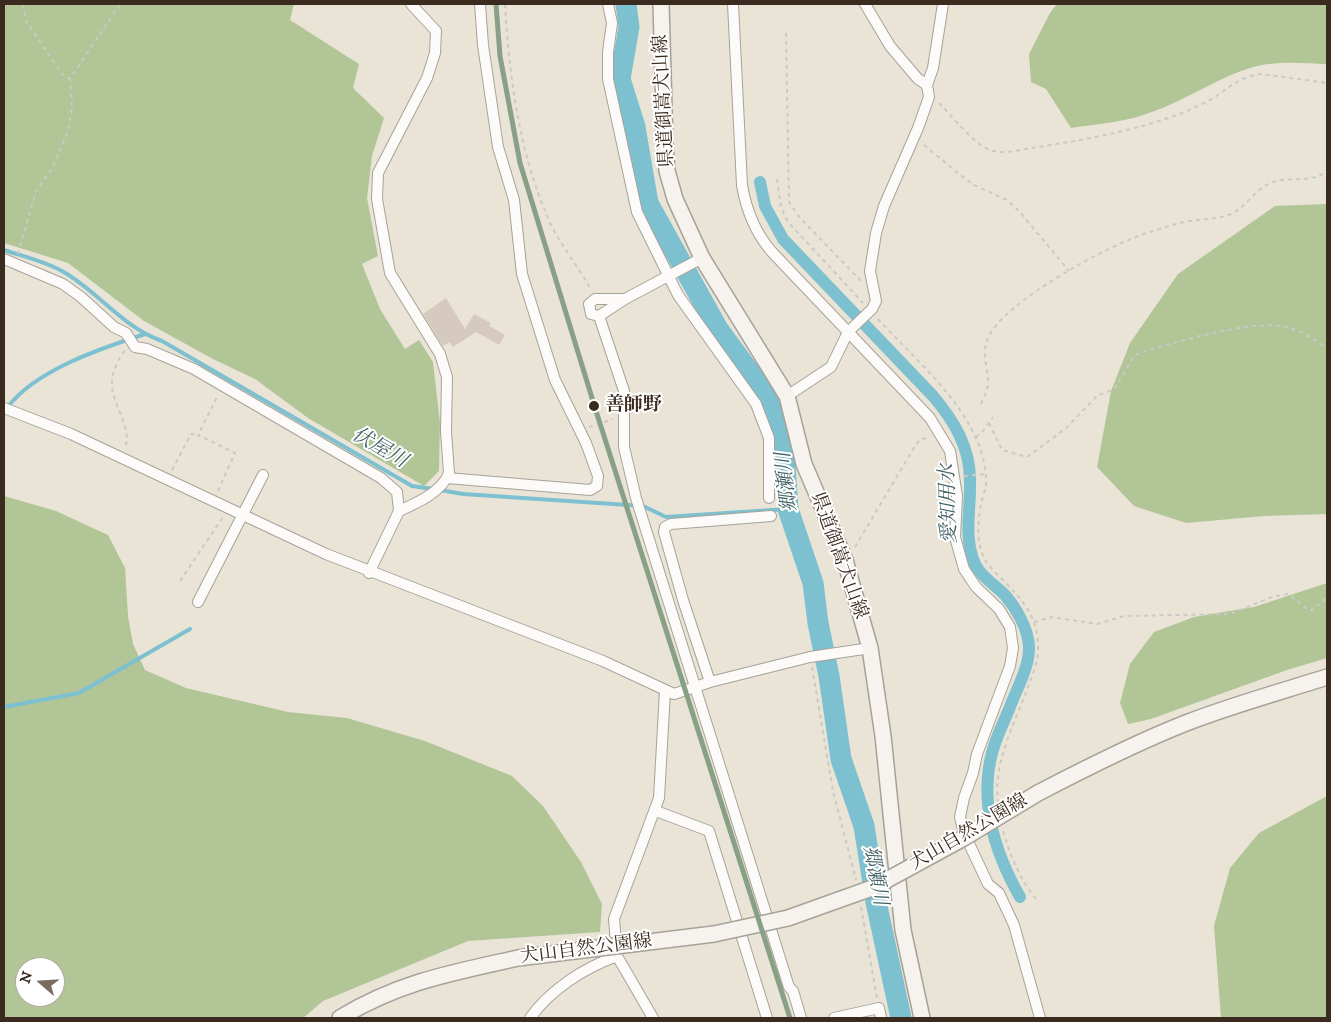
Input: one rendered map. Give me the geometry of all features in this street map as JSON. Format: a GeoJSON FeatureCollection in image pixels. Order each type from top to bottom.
{"type":"FeatureCollection","features":[{"type":"Feature","properties":{"kind":"main road","name":"県道御嵩犬山線"},"geometry":{"type":"LineString","coordinates":[[661,4],[668,171],[675,199],[698,260],[788,396],[804,464],[844,560],[870,648],[883,736],[903,930],[922,1018]]}},
{"type":"Feature","properties":{"kind":"main road"},"geometry":{"type":"LineString","coordinates":[[1309,683],[1327,672]]}},
{"type":"Feature","properties":{"kind":"main road","name":"犬山自然公園線"},"geometry":{"type":"LineString","coordinates":[[340,1018],[395,989],[430,978],[518,958],[714,934],[788,918],[872,888],[962,839],[1038,794],[1117,752],[1235,705],[1327,677]]}},
{"type":"Feature","properties":{"kind":"main road"},"geometry":{"type":"LineString","coordinates":[[1278,693],[1327,687]]}},
{"type":"Feature","properties":{"kind":"street"},"geometry":{"type":"LineString","coordinates":[[400,511],[427,498],[447,478],[449,473],[447,377],[440,354],[390,273],[377,199],[378,172],[419,94],[434,53],[436,31],[411,4]]}},
{"type":"Feature","properties":{"kind":"street"},"geometry":{"type":"LineString","coordinates":[[447,478],[590,490],[597,486],[598,476],[555,380],[522,274],[514,200],[498,148],[495,129],[483,45],[480,4]]}},
{"type":"Feature","properties":{"kind":"street"},"geometry":{"type":"LineString","coordinates":[[608,4],[612,23],[607,66],[610,94],[637,212],[667,276],[722,358],[756,404],[769,438],[769,498]]}},
{"type":"Feature","properties":{"kind":"street"},"geometry":{"type":"LineString","coordinates":[[733,4],[742,184],[749,213],[763,241],[930,418],[950,451],[957,496],[955,537],[964,569],[976,587],[999,609],[1010,627],[1013,648],[1010,666],[976,754],[973,773],[964,798],[960,817],[964,833],[988,884],[999,892],[1014,925],[1040,1018]]}},
{"type":"Feature","properties":{"kind":"street"},"geometry":{"type":"LineString","coordinates":[[865,4],[874,16],[890,46],[918,79],[927,85]]}},
{"type":"Feature","properties":{"kind":"street"},"geometry":{"type":"LineString","coordinates":[[788,396],[831,367],[848,332],[870,311],[876,302],[870,277],[876,233],[884,206],[929,97],[927,85],[933,68],[943,4]]}},
{"type":"Feature","properties":{"kind":"street"},"geometry":{"type":"LineString","coordinates":[[4,259],[63,284],[81,297],[114,327],[126,333],[135,347],[147,349],[194,368],[381,478],[397,492],[400,511],[369,572]]}},
{"type":"Feature","properties":{"kind":"street"},"geometry":{"type":"LineString","coordinates":[[625,299],[595,299],[589,304],[588,309],[590,314],[599,316],[625,299],[698,260]]}},
{"type":"Feature","properties":{"kind":"street"},"geometry":{"type":"LineString","coordinates":[[599,316],[624,391],[624,447],[640,514],[696,686],[789,988],[793,991],[801,1018]]}},
{"type":"Feature","properties":{"kind":"street"},"geometry":{"type":"LineString","coordinates":[[7,409],[71,434],[229,509],[369,572],[603,661],[665,692],[682,693],[710,682],[810,657],[870,648]]}},
{"type":"Feature","properties":{"kind":"street"},"geometry":{"type":"LineString","coordinates":[[198,602],[263,475]]}},
{"type":"Feature","properties":{"kind":"street"},"geometry":{"type":"LineString","coordinates":[[710,682],[683,600],[664,532],[666,527],[671,524],[771,516]]}},
{"type":"Feature","properties":{"kind":"street"},"geometry":{"type":"LineString","coordinates":[[653,1018],[617,956],[614,919],[656,811],[659,798],[665,692]]}},
{"type":"Feature","properties":{"kind":"street"},"geometry":{"type":"LineString","coordinates":[[656,811],[709,831],[767,1018]]}},
{"type":"Feature","properties":{"kind":"street"},"geometry":{"type":"LineString","coordinates":[[530,1018],[540,1004],[580,973],[617,956]]}},
{"type":"Feature","properties":{"kind":"street"},"geometry":{"type":"LineString","coordinates":[[834,1018],[880,1013]]}},
{"type":"Feature","properties":{"kind":"path"},"geometry":{"type":"LineString","coordinates":[[22,4],[26,21],[63,74],[70,79]]}},
{"type":"Feature","properties":{"kind":"path"},"geometry":{"type":"LineString","coordinates":[[14,263],[24,238],[26,220],[36,191],[53,167],[68,131],[72,107],[70,79],[120,4]]}},
{"type":"Feature","properties":{"kind":"path"},"geometry":{"type":"LineString","coordinates":[[506,4],[510,65],[525,149],[548,217],[595,299]]}},
{"type":"Feature","properties":{"kind":"path"},"geometry":{"type":"LineString","coordinates":[[786,33],[789,202],[800,218],[859,281],[870,277]]}},
{"type":"Feature","properties":{"kind":"path"},"geometry":{"type":"LineString","coordinates":[[929,97],[938,102],[982,146],[1001,152],[1078,142],[1176,115],[1208,101],[1240,79],[1252,75],[1262,74],[1327,83]]}},
{"type":"Feature","properties":{"kind":"path"},"geometry":{"type":"LineString","coordinates":[[914,137],[974,185],[1006,200],[1019,211],[1070,272]]}},
{"type":"Feature","properties":{"kind":"path"},"geometry":{"type":"LineString","coordinates":[[981,404],[988,383],[985,347],[992,331],[1012,309],[1026,298],[1130,239],[1188,222],[1230,214],[1239,210],[1255,193],[1272,183],[1282,180],[1305,180],[1321,176],[1327,171]]}},
{"type":"Feature","properties":{"kind":"path"},"geometry":{"type":"LineString","coordinates":[[989,423],[1002,450],[1027,457],[1065,429],[1097,396],[1114,390],[1132,358],[1144,352],[1198,337],[1256,327],[1280,326],[1298,330],[1327,348]]}},
{"type":"Feature","properties":{"kind":"path"},"geometry":{"type":"LineString","coordinates":[[122,458],[128,440],[112,394],[111,374],[123,352],[135,347]]}},
{"type":"Feature","properties":{"kind":"path"},"geometry":{"type":"LineString","coordinates":[[198,435],[222,386]]}},
{"type":"Feature","properties":{"kind":"path"},"geometry":{"type":"LineString","coordinates":[[579,430],[623,416]]}},
{"type":"Feature","properties":{"kind":"path"},"geometry":{"type":"LineString","coordinates":[[976,437],[993,417]]}},
{"type":"Feature","properties":{"kind":"path"},"geometry":{"type":"LineString","coordinates":[[166,472],[172,470],[191,434],[198,435],[235,453],[217,492],[224,496]]}},
{"type":"Feature","properties":{"kind":"path"},"geometry":{"type":"LineString","coordinates":[[844,560],[850,556],[865,526],[920,439],[928,438],[932,443]]}},
{"type":"Feature","properties":{"kind":"path"},"geometry":{"type":"LineString","coordinates":[[955,476],[986,474]]}},
{"type":"Feature","properties":{"kind":"path"},"geometry":{"type":"LineString","coordinates":[[180,581],[229,509]]}},
{"type":"Feature","properties":{"kind":"path"},"geometry":{"type":"LineString","coordinates":[[1034,622],[1052,617],[1097,624],[1124,616],[1230,614],[1272,597],[1288,594],[1310,611],[1327,598]]}},
{"type":"Feature","properties":{"kind":"path"},"geometry":{"type":"LineString","coordinates":[[810,657],[832,791],[857,886]]}},
{"type":"Feature","properties":{"kind":"path"},"geometry":{"type":"LineString","coordinates":[[860,904],[880,1013]]}},
{"type":"Feature","properties":{"kind":"green space"},"geometry":{"type":"Polygon","coordinates":[[[4,4],[294,4],[290,20],[359,64],[353,88],[384,118],[372,156],[367,198],[378,256],[362,264],[380,309],[405,349],[419,340],[433,362],[440,423],[439,471],[424,486],[308,418],[255,379],[211,358],[144,321],[68,263],[4,243],[4,4]]]}},
{"type":"Feature","properties":{"kind":"green space"},"geometry":{"type":"Polygon","coordinates":[[[1057,4],[1327,4],[1327,64],[1287,63],[1257,66],[1234,74],[1170,105],[1134,118],[1071,128],[1046,89],[1031,82],[1029,54],[1050,13],[1057,4]]]}},
{"type":"Feature","properties":{"kind":"green space"},"geometry":{"type":"Polygon","coordinates":[[[1327,204],[1327,514],[1264,516],[1186,523],[1134,506],[1097,467],[1111,391],[1130,343],[1178,274],[1275,206],[1327,204]]]}},
{"type":"Feature","properties":{"kind":"green space"},"geometry":{"type":"Polygon","coordinates":[[[4,496],[56,511],[108,535],[125,568],[128,616],[133,644],[145,670],[186,688],[288,712],[347,718],[425,741],[512,776],[543,806],[581,862],[602,904],[600,932],[468,941],[323,1001],[303,1018],[4,1018],[4,496]]]}},
{"type":"Feature","properties":{"kind":"green space"},"geometry":{"type":"Polygon","coordinates":[[[1327,583],[1327,658],[1287,670],[1151,719],[1128,724],[1120,703],[1130,664],[1154,632],[1194,617],[1254,607],[1327,583]]]}},
{"type":"Feature","properties":{"kind":"green space"},"geometry":{"type":"Polygon","coordinates":[[[1327,796],[1327,1018],[1221,1018],[1214,926],[1230,868],[1259,833],[1327,796]]]}},
{"type":"Feature","properties":{"kind":"building"},"geometry":{"type":"Polygon","coordinates":[[[446,298],[465,329],[474,314],[491,323],[489,326],[505,335],[499,345],[476,332],[453,347],[450,342],[443,346],[423,314],[446,298]]]}},
{"type":"Feature","properties":{"kind":"waterway","name":"郷瀬川"},"geometry":{"type":"LineString","coordinates":[[626,4],[629,27],[620,79],[635,127],[648,203],[718,329],[765,393],[783,436],[788,509],[813,583],[841,759],[864,826],[876,902],[901,1018]]}},
{"type":"Feature","properties":{"kind":"waterway","name":"愛知用水"},"geometry":{"type":"LineString","coordinates":[[760,182],[765,206],[783,239],[933,396],[948,415],[964,446],[969,468],[968,530],[973,559],[982,575],[1005,595],[1013,606],[1024,625],[1029,646],[1025,669],[992,753],[987,790],[992,827],[997,845],[1003,863],[1020,897]]}},
{"type":"Feature","properties":{"kind":"waterway","name":"伏屋川"},"geometry":{"type":"LineString","coordinates":[[4,250],[55,267],[75,279],[122,318],[148,335],[162,341],[412,486],[433,489]]}},
{"type":"Feature","properties":{"kind":"waterway"},"geometry":{"type":"LineString","coordinates":[[7,408],[19,394],[34,382],[70,362],[145,334]]}},
{"type":"Feature","properties":{"kind":"waterway","name":"伏屋川"},"geometry":{"type":"LineString","coordinates":[[440,490],[463,494],[643,506],[666,517],[788,509]]}},
{"type":"Feature","properties":{"kind":"waterway"},"geometry":{"type":"LineString","coordinates":[[4,707],[79,693],[190,629]]}},
{"type":"Feature","properties":{"kind":"transit line"},"geometry":{"type":"LineString","coordinates":[[496,4],[500,56],[520,163],[596,411],[790,1018]]}},
{"type":"Feature","properties":{"kind":"place","name":"善師野"},"geometry":{"type":"Point","coordinates":[594,406]}}]}
